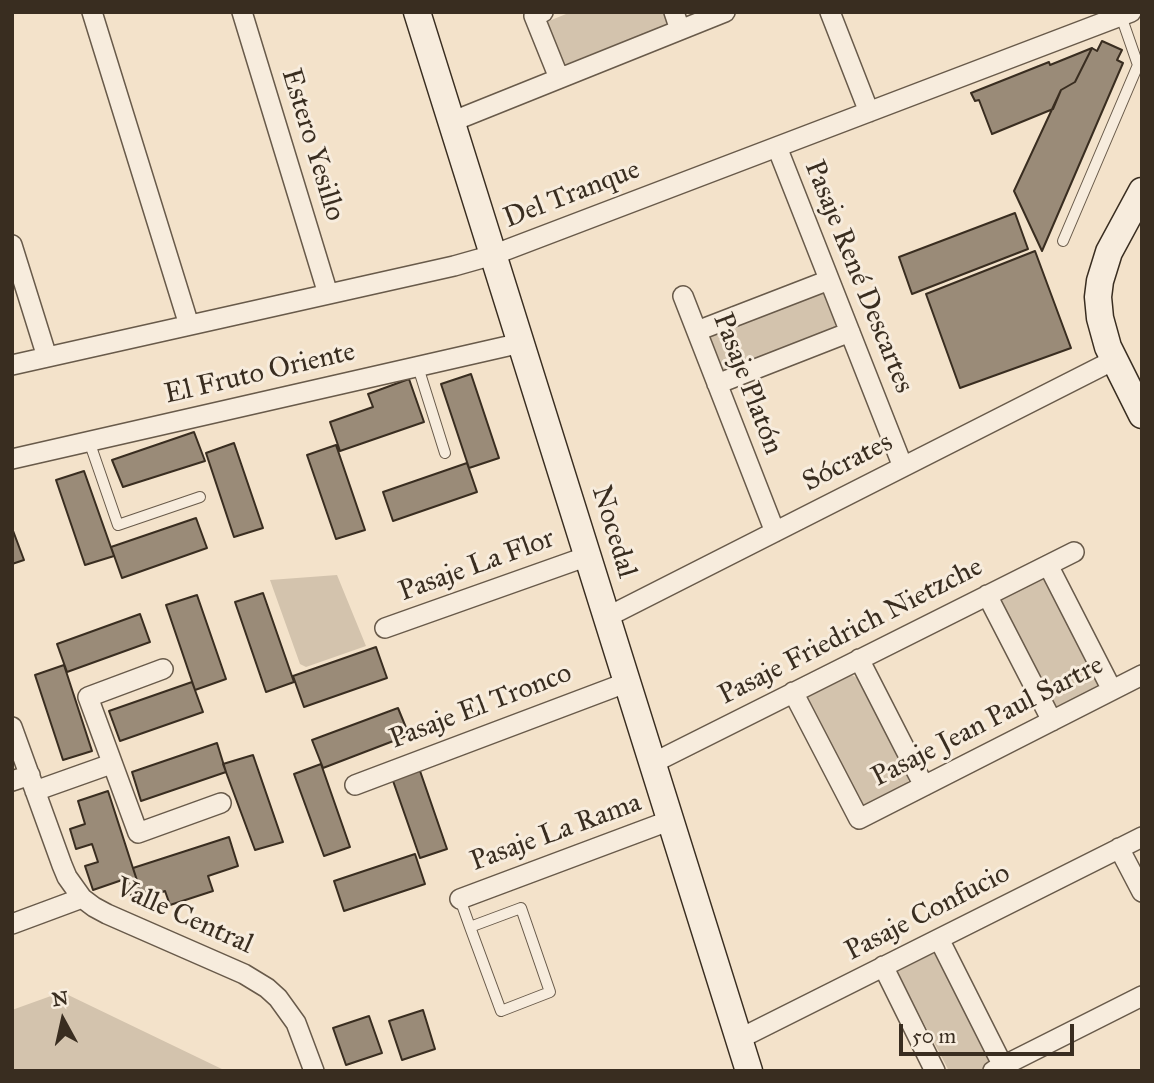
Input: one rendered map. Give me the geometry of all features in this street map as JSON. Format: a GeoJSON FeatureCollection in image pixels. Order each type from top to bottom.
{"type":"FeatureCollection","features":[{"type":"Feature","properties":{"kind":"street"},"geometry":{"type":"LineString","coordinates":[[92,12],[189,325]]}},
{"type":"Feature","properties":{"kind":"street","name":"Estero Yesillo"},"geometry":{"type":"LineString","coordinates":[[242,12],[328,294]]}},
{"type":"Feature","properties":{"kind":"street","name":"Nocedal"},"geometry":{"type":"LineString","coordinates":[[417,12],[749,1071]]}},
{"type":"Feature","properties":{"kind":"street"},"geometry":{"type":"LineString","coordinates":[[451,122],[559,78],[677,21],[725,12]]}},
{"type":"Feature","properties":{"kind":"street"},"geometry":{"type":"LineString","coordinates":[[830,12],[869,112]]}},
{"type":"Feature","properties":{"kind":"street"},"geometry":{"type":"LineString","coordinates":[[538,14],[559,78]]}},
{"type":"Feature","properties":{"kind":"street","name":"Del Tranque"},"geometry":{"type":"LineString","coordinates":[[12,365],[493,255],[1126,14]]}},
{"type":"Feature","properties":{"kind":"street","name":"Pasaje René Descartes"},"geometry":{"type":"LineString","coordinates":[[776,147],[903,467]]}},
{"type":"Feature","properties":{"kind":"street"},"geometry":{"type":"LineString","coordinates":[[1142,191],[1109,252],[1098,297],[1100,318],[1108,347],[1142,415]]}},
{"type":"Feature","properties":{"kind":"street"},"geometry":{"type":"LineString","coordinates":[[12,246],[47,357]]}},
{"type":"Feature","properties":{"kind":"street"},"geometry":{"type":"LineString","coordinates":[[697,331],[829,280]]}},
{"type":"Feature","properties":{"kind":"street","name":"Pasaje Platón"},"geometry":{"type":"LineString","coordinates":[[683,296],[775,532]]}},
{"type":"Feature","properties":{"kind":"street"},"geometry":{"type":"LineString","coordinates":[[717,384],[850,332]]}},
{"type":"Feature","properties":{"kind":"street","name":"El Fruto Oriente"},"geometry":{"type":"LineString","coordinates":[[12,459],[521,343]]}},
{"type":"Feature","properties":{"kind":"street","name":"Sócrates"},"geometry":{"type":"LineString","coordinates":[[607,617],[1114,360]]}},
{"type":"Feature","properties":{"kind":"street","name":"Pasaje Friedrich Nietzche"},"geometry":{"type":"LineString","coordinates":[[653,763],[1074,552]]}},
{"type":"Feature","properties":{"kind":"street","name":"Pasaje La Flor"},"geometry":{"type":"LineString","coordinates":[[385,628],[588,556]]}},
{"type":"Feature","properties":{"kind":"street"},"geometry":{"type":"LineString","coordinates":[[1048,565],[1112,690]]}},
{"type":"Feature","properties":{"kind":"street"},"geometry":{"type":"LineString","coordinates":[[987,595],[1052,721]]}},
{"type":"Feature","properties":{"kind":"street"},"geometry":{"type":"LineString","coordinates":[[859,659],[924,786]]}},
{"type":"Feature","properties":{"kind":"street"},"geometry":{"type":"LineString","coordinates":[[163,669],[88,697],[138,833],[221,803]]}},
{"type":"Feature","properties":{"kind":"street","name":"Pasaje Jean Paul Sartre"},"geometry":{"type":"LineString","coordinates":[[793,692],[859,819],[1142,675]]}},
{"type":"Feature","properties":{"kind":"street","name":"Pasaje El Tronco"},"geometry":{"type":"LineString","coordinates":[[355,785],[628,682]]}},
{"type":"Feature","properties":{"kind":"street","name":"Valle Central"},"geometry":{"type":"LineString","coordinates":[[12,727],[26,782],[67,877],[82,898],[107,914],[244,974],[267,988],[296,1023],[314,1071]]}},
{"type":"Feature","properties":{"kind":"street"},"geometry":{"type":"LineString","coordinates":[[26,782],[111,764]]}},
{"type":"Feature","properties":{"kind":"street","name":"Pasaje La Rama"},"geometry":{"type":"LineString","coordinates":[[460,899],[671,820]]}},
{"type":"Feature","properties":{"kind":"street","name":"Pasaje Confucio"},"geometry":{"type":"LineString","coordinates":[[739,1039],[1142,836]]}},
{"type":"Feature","properties":{"kind":"street"},"geometry":{"type":"LineString","coordinates":[[1119,848],[1142,892]]}},
{"type":"Feature","properties":{"kind":"street"},"geometry":{"type":"LineString","coordinates":[[12,924],[82,898]]}},
{"type":"Feature","properties":{"kind":"street"},"geometry":{"type":"LineString","coordinates":[[939,939],[998,1068],[1142,996]]}},
{"type":"Feature","properties":{"kind":"street"},"geometry":{"type":"LineString","coordinates":[[884,966],[936,1071]]}},
{"type":"Feature","properties":{"kind":"lane"},"geometry":{"type":"LineString","coordinates":[[1063,241],[1138,65],[1126,14]]}},
{"type":"Feature","properties":{"kind":"lane"},"geometry":{"type":"LineString","coordinates":[[418,367],[445,453]]}},
{"type":"Feature","properties":{"kind":"lane"},"geometry":{"type":"LineString","coordinates":[[89,441],[118,525],[200,497]]}},
{"type":"Feature","properties":{"kind":"lane"},"geometry":{"type":"LineString","coordinates":[[460,899],[470,927],[501,1011],[550,992],[521,908],[470,927]]}},
{"type":"Feature","properties":{"kind":"shaded area"},"geometry":{"type":"Polygon","coordinates":[[[571,12],[663,12],[668,24],[561,66],[544,23],[571,12]]]}},
{"type":"Feature","properties":{"kind":"shaded area"},"geometry":{"type":"Polygon","coordinates":[[[823,290],[838,329],[723,376],[707,334],[823,290]]]}},
{"type":"Feature","properties":{"kind":"shaded area"},"geometry":{"type":"Polygon","coordinates":[[[1045,573],[1103,685],[1055,707],[998,599],[1045,573]]]}},
{"type":"Feature","properties":{"kind":"shaded area"},"geometry":{"type":"Polygon","coordinates":[[[337,575],[366,646],[306,667],[300,664],[270,580],[337,575]]]}},
{"type":"Feature","properties":{"kind":"shaded area"},"geometry":{"type":"Polygon","coordinates":[[[848,673],[859,679],[909,777],[907,787],[862,810],[802,697],[848,673]]]}},
{"type":"Feature","properties":{"kind":"shaded area"},"geometry":{"type":"Polygon","coordinates":[[[934,953],[991,1064],[979,1071],[949,1071],[897,972],[934,953]]]}},
{"type":"Feature","properties":{"kind":"shaded area"},"geometry":{"type":"Polygon","coordinates":[[[62,992],[226,1071],[12,1071],[12,1010],[62,992]]]}},
{"type":"Feature","properties":{"kind":"building"},"geometry":{"type":"Polygon","coordinates":[[[1102,41],[1122,50],[1117,60],[1123,63],[1042,251],[1014,191],[1061,90],[1075,82],[1092,48],[1097,51],[1102,41]]]}},
{"type":"Feature","properties":{"kind":"building"},"geometry":{"type":"Polygon","coordinates":[[[1092,48],[1075,82],[1061,90],[1053,109],[992,134],[979,100],[975,101],[971,93],[1092,48]]]}},
{"type":"Feature","properties":{"kind":"building"},"geometry":{"type":"Polygon","coordinates":[[[1015,213],[1028,249],[912,294],[899,257],[1015,213]]]}},
{"type":"Feature","properties":{"kind":"building"},"geometry":{"type":"Polygon","coordinates":[[[1035,251],[1071,348],[960,388],[926,294],[1035,251]]]}},
{"type":"Feature","properties":{"kind":"building"},"geometry":{"type":"Polygon","coordinates":[[[471,374],[499,458],[469,468],[441,384],[471,374]]]}},
{"type":"Feature","properties":{"kind":"building"},"geometry":{"type":"Polygon","coordinates":[[[409,379],[424,422],[340,451],[330,422],[373,407],[368,394],[409,379]]]}},
{"type":"Feature","properties":{"kind":"building"},"geometry":{"type":"Polygon","coordinates":[[[194,432],[205,461],[123,487],[112,460],[194,432]]]}},
{"type":"Feature","properties":{"kind":"building"},"geometry":{"type":"Polygon","coordinates":[[[234,443],[263,528],[234,537],[206,453],[234,443]]]}},
{"type":"Feature","properties":{"kind":"building"},"geometry":{"type":"Polygon","coordinates":[[[336,445],[365,530],[336,539],[307,455],[336,445]]]}},
{"type":"Feature","properties":{"kind":"building"},"geometry":{"type":"Polygon","coordinates":[[[467,463],[477,492],[393,521],[383,492],[467,463]]]}},
{"type":"Feature","properties":{"kind":"building"},"geometry":{"type":"Polygon","coordinates":[[[84,471],[114,556],[85,565],[56,480],[84,471]]]}},
{"type":"Feature","properties":{"kind":"building"},"geometry":{"type":"Polygon","coordinates":[[[196,518],[207,548],[122,578],[111,547],[196,518]]]}},
{"type":"Feature","properties":{"kind":"building"},"geometry":{"type":"Polygon","coordinates":[[[12,528],[24,560],[12,564],[12,528]]]}},
{"type":"Feature","properties":{"kind":"building"},"geometry":{"type":"Polygon","coordinates":[[[263,593],[294,682],[266,692],[235,602],[263,593]]]}},
{"type":"Feature","properties":{"kind":"building"},"geometry":{"type":"Polygon","coordinates":[[[197,595],[226,679],[195,690],[166,605],[197,595]]]}},
{"type":"Feature","properties":{"kind":"building"},"geometry":{"type":"Polygon","coordinates":[[[140,614],[150,642],[67,672],[57,644],[140,614]]]}},
{"type":"Feature","properties":{"kind":"building"},"geometry":{"type":"Polygon","coordinates":[[[376,647],[387,678],[304,707],[293,676],[376,647]]]}},
{"type":"Feature","properties":{"kind":"building"},"geometry":{"type":"Polygon","coordinates":[[[64,665],[92,751],[63,760],[35,675],[64,665]]]}},
{"type":"Feature","properties":{"kind":"building"},"geometry":{"type":"Polygon","coordinates":[[[192,682],[203,712],[120,741],[109,711],[192,682]]]}},
{"type":"Feature","properties":{"kind":"building"},"geometry":{"type":"Polygon","coordinates":[[[398,708],[409,735],[323,768],[312,740],[398,708]]]}},
{"type":"Feature","properties":{"kind":"building"},"geometry":{"type":"Polygon","coordinates":[[[217,743],[226,772],[141,801],[132,772],[217,743]]]}},
{"type":"Feature","properties":{"kind":"building"},"geometry":{"type":"Polygon","coordinates":[[[253,755],[283,842],[255,850],[223,764],[253,755]]]}},
{"type":"Feature","properties":{"kind":"building"},"geometry":{"type":"Polygon","coordinates":[[[321,764],[350,847],[324,856],[294,774],[321,764]]]}},
{"type":"Feature","properties":{"kind":"building"},"geometry":{"type":"Polygon","coordinates":[[[419,768],[447,849],[420,858],[392,778],[419,768]]]}},
{"type":"Feature","properties":{"kind":"building"},"geometry":{"type":"Polygon","coordinates":[[[108,791],[141,893],[131,896],[125,879],[93,890],[85,866],[98,862],[92,844],[76,849],[70,829],[85,824],[78,801],[108,791]]]}},
{"type":"Feature","properties":{"kind":"building"},"geometry":{"type":"Polygon","coordinates":[[[229,837],[238,866],[208,876],[213,891],[170,905],[165,891],[143,899],[133,868],[229,837]]]}},
{"type":"Feature","properties":{"kind":"building"},"geometry":{"type":"Polygon","coordinates":[[[415,854],[425,884],[344,911],[334,881],[415,854]]]}},
{"type":"Feature","properties":{"kind":"building"},"geometry":{"type":"Polygon","coordinates":[[[423,1010],[435,1049],[402,1060],[389,1021],[423,1010]]]}},
{"type":"Feature","properties":{"kind":"building"},"geometry":{"type":"Polygon","coordinates":[[[369,1016],[382,1053],[346,1065],[333,1028],[369,1016]]]}}]}
